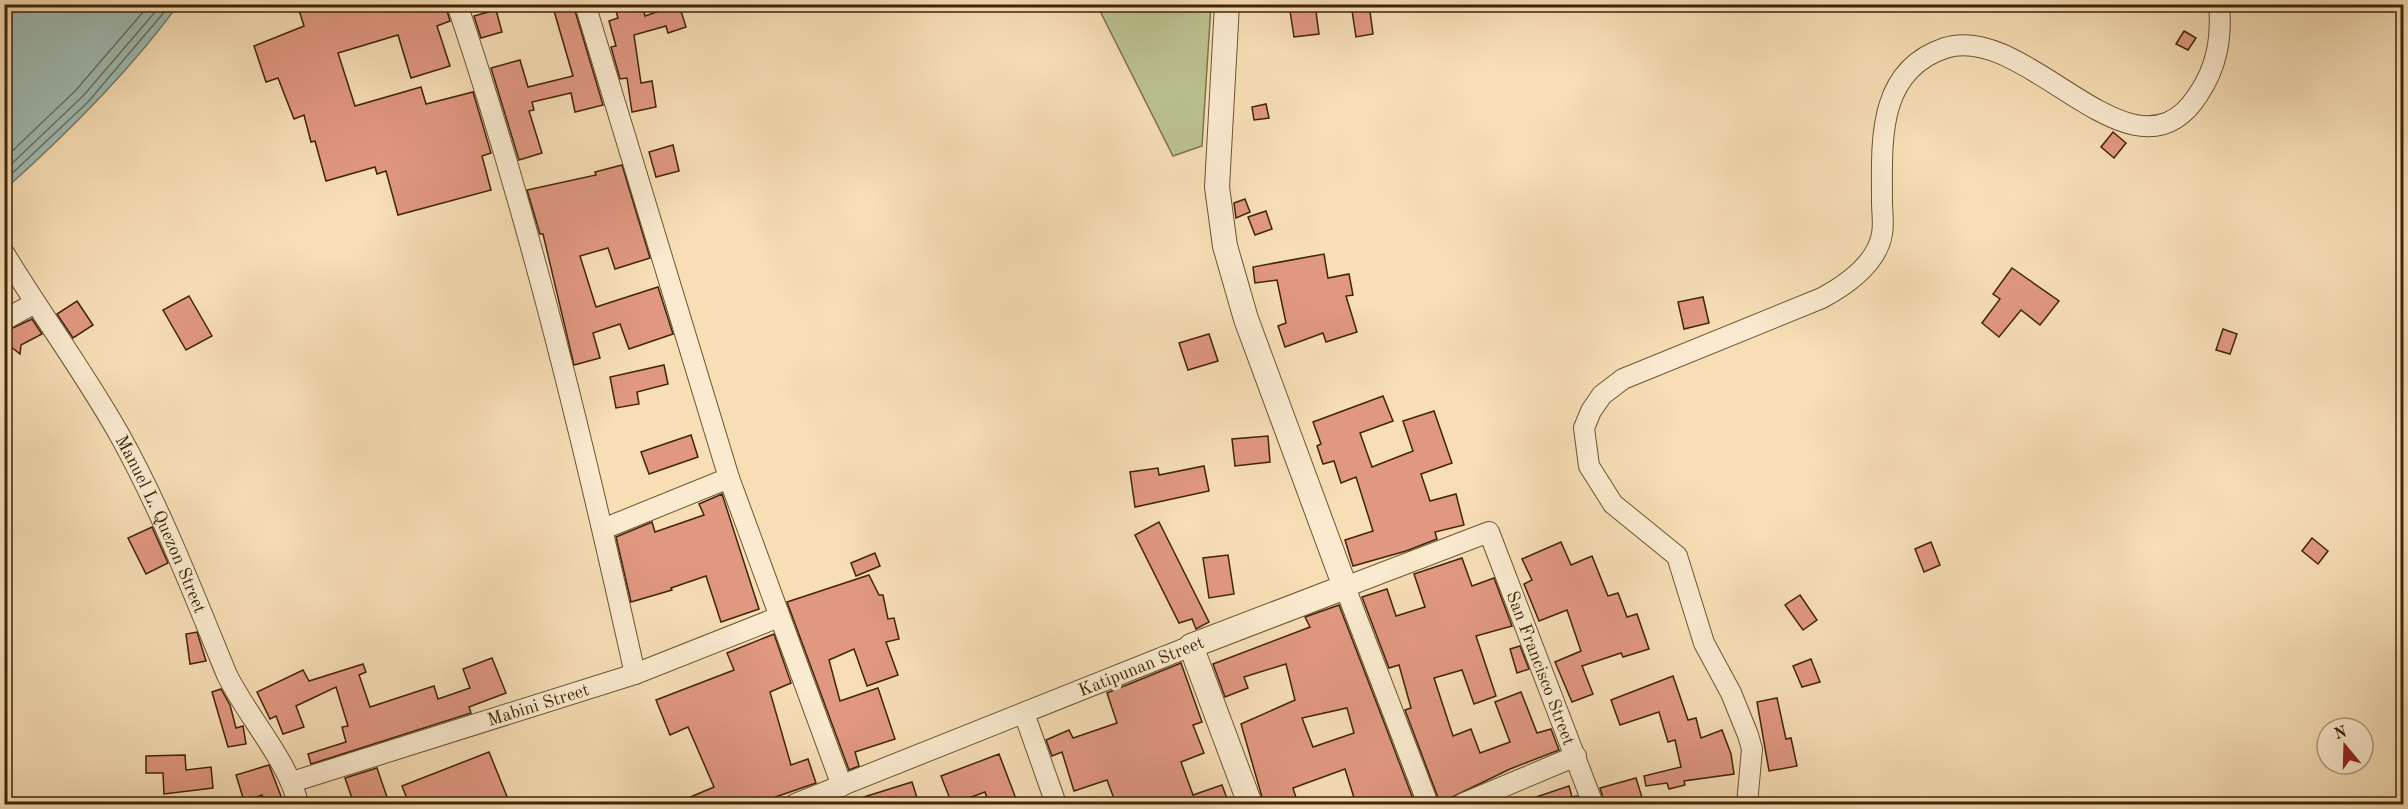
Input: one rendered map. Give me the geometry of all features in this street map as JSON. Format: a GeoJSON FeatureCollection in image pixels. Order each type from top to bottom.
{"type":"FeatureCollection","features":[{"type":"Feature","properties":{"kind":"street"},"geometry":{"type":"LineString","coordinates":[[457,4],[515,193],[603,529],[635,674]]}},
{"type":"Feature","properties":{"kind":"street"},"geometry":{"type":"LineString","coordinates":[[585,4],[729,478],[842,786]]}},
{"type":"Feature","properties":{"kind":"street"},"geometry":{"type":"LineString","coordinates":[[1227,4],[1216,187],[1225,246],[1246,319],[1428,804]]}},
{"type":"Feature","properties":{"kind":"street"},"geometry":{"type":"LineString","coordinates":[[1747,804],[1752,749],[1749,735],[1731,693],[1702,637],[1677,556],[1613,504],[1589,466],[1584,428],[1591,411],[1602,395],[1623,379],[1822,298],[1845,285],[1864,266],[1876,250],[1882,234],[1881,138],[1886,112],[1907,71],[1927,55],[1948,47],[1972,44],[1994,49],[2027,65],[2119,123],[2156,125],[2172,120],[2190,108],[2212,75],[2218,47],[2219,4]]}},
{"type":"Feature","properties":{"kind":"street","name":"Manuel L. Quezon Street"},"geometry":{"type":"LineString","coordinates":[[4,253],[90,384],[120,436],[142,479],[226,675],[292,782],[298,804]]}},
{"type":"Feature","properties":{"kind":"street"},"geometry":{"type":"LineString","coordinates":[[4,320],[35,303]]}},
{"type":"Feature","properties":{"kind":"street"},"geometry":{"type":"LineString","coordinates":[[603,529],[729,478]]}},
{"type":"Feature","properties":{"kind":"street","name":"Katipunan Street"},"geometry":{"type":"LineString","coordinates":[[795,804],[1191,646],[1489,532]]}},
{"type":"Feature","properties":{"kind":"street","name":"San Francisco Street"},"geometry":{"type":"LineString","coordinates":[[1489,532],[1593,804]]}},
{"type":"Feature","properties":{"kind":"street","name":"Mabini Street"},"geometry":{"type":"LineString","coordinates":[[292,782],[635,674],[779,617]]}},
{"type":"Feature","properties":{"kind":"street"},"geometry":{"type":"LineString","coordinates":[[1191,646],[1250,804]]}},
{"type":"Feature","properties":{"kind":"street"},"geometry":{"type":"LineString","coordinates":[[1024,713],[1056,804]]}},
{"type":"Feature","properties":{"kind":"street"},"geometry":{"type":"LineString","coordinates":[[1462,804],[1575,756]]}},
{"type":"Feature","properties":{"kind":"green space"},"geometry":{"type":"Polygon","coordinates":[[[1097,5],[1211,5],[1202,146],[1173,156],[1097,5]]]}},
{"type":"Feature","properties":{"kind":"water"},"geometry":{"type":"Polygon","coordinates":[[[12,4],[178,5],[139,55],[96,102],[5,189],[4,11],[12,4]]]}},
{"type":"Feature","properties":{"kind":"building"},"geometry":{"type":"Polygon","coordinates":[[[297,4],[445,4],[450,21],[437,26],[450,66],[411,78],[398,35],[338,53],[355,106],[421,87],[426,104],[473,92],[491,153],[482,156],[491,190],[398,215],[386,171],[377,174],[375,167],[326,181],[315,141],[311,142],[304,115],[294,119],[278,78],[266,82],[254,46],[304,26],[297,4]]]}},
{"type":"Feature","properties":{"kind":"building"},"geometry":{"type":"Polygon","coordinates":[[[552,4],[573,4],[603,105],[575,112],[571,93],[532,102],[534,110],[529,111],[542,153],[519,160],[491,68],[520,60],[528,87],[573,76],[552,4]]]}},
{"type":"Feature","properties":{"kind":"building"},"geometry":{"type":"Polygon","coordinates":[[[614,4],[642,4],[645,16],[677,5],[682,14],[686,27],[668,33],[666,26],[634,35],[641,83],[652,81],[656,107],[632,112],[627,78],[620,79],[611,47],[616,46],[609,21],[618,18],[614,4]]]}},
{"type":"Feature","properties":{"kind":"building"},"geometry":{"type":"Polygon","coordinates":[[[1289,4],[1315,4],[1319,34],[1294,37],[1289,4]]]}},
{"type":"Feature","properties":{"kind":"building"},"geometry":{"type":"Polygon","coordinates":[[[1351,4],[1369,4],[1373,34],[1356,37],[1351,4]]]}},
{"type":"Feature","properties":{"kind":"building"},"geometry":{"type":"Polygon","coordinates":[[[496,10],[502,32],[481,38],[474,16],[496,10]]]}},
{"type":"Feature","properties":{"kind":"building"},"geometry":{"type":"Polygon","coordinates":[[[2184,31],[2196,38],[2188,50],[2176,44],[2184,31]]]}},
{"type":"Feature","properties":{"kind":"building"},"geometry":{"type":"Polygon","coordinates":[[[1266,104],[1269,118],[1254,120],[1252,107],[1266,104]]]}},
{"type":"Feature","properties":{"kind":"building"},"geometry":{"type":"Polygon","coordinates":[[[2113,132],[2126,143],[2114,158],[2101,147],[2113,132]]]}},
{"type":"Feature","properties":{"kind":"building"},"geometry":{"type":"Polygon","coordinates":[[[673,145],[679,171],[656,177],[649,152],[673,145]]]}},
{"type":"Feature","properties":{"kind":"building"},"geometry":{"type":"Polygon","coordinates":[[[622,165],[650,258],[615,269],[608,248],[580,256],[596,307],[658,287],[673,334],[629,349],[620,324],[593,333],[600,358],[574,365],[543,234],[540,234],[527,190],[596,175],[595,172],[622,165]]]}},
{"type":"Feature","properties":{"kind":"building"},"geometry":{"type":"Polygon","coordinates":[[[1245,199],[1250,212],[1236,218],[1234,203],[1245,199]]]}},
{"type":"Feature","properties":{"kind":"building"},"geometry":{"type":"Polygon","coordinates":[[[1266,211],[1272,229],[1255,235],[1248,217],[1266,211]]]}},
{"type":"Feature","properties":{"kind":"building"},"geometry":{"type":"Polygon","coordinates":[[[1324,254],[1328,278],[1349,274],[1353,295],[1346,296],[1357,332],[1326,342],[1323,333],[1285,347],[1278,326],[1286,323],[1277,280],[1255,283],[1253,267],[1324,254]]]}},
{"type":"Feature","properties":{"kind":"building"},"geometry":{"type":"Polygon","coordinates":[[[2012,268],[2059,301],[2040,325],[2021,310],[1999,337],[1982,323],[2000,299],[1993,294],[2012,268]]]}},
{"type":"Feature","properties":{"kind":"building"},"geometry":{"type":"Polygon","coordinates":[[[189,296],[212,336],[186,350],[163,310],[189,296]]]}},
{"type":"Feature","properties":{"kind":"building"},"geometry":{"type":"Polygon","coordinates":[[[1703,297],[1709,323],[1684,329],[1678,302],[1703,297]]]}},
{"type":"Feature","properties":{"kind":"building"},"geometry":{"type":"Polygon","coordinates":[[[77,301],[93,325],[73,338],[57,314],[77,301]]]}},
{"type":"Feature","properties":{"kind":"building"},"geometry":{"type":"Polygon","coordinates":[[[32,319],[42,334],[21,345],[20,354],[4,341],[4,332],[32,319]]]}},
{"type":"Feature","properties":{"kind":"building"},"geometry":{"type":"Polygon","coordinates":[[[2223,329],[2237,334],[2230,354],[2216,350],[2223,329]]]}},
{"type":"Feature","properties":{"kind":"building"},"geometry":{"type":"Polygon","coordinates":[[[1209,334],[1218,361],[1188,370],[1179,343],[1209,334]]]}},
{"type":"Feature","properties":{"kind":"building"},"geometry":{"type":"Polygon","coordinates":[[[664,365],[668,384],[637,392],[639,404],[616,408],[610,377],[664,365]]]}},
{"type":"Feature","properties":{"kind":"building"},"geometry":{"type":"Polygon","coordinates":[[[1383,396],[1393,421],[1360,433],[1372,467],[1413,451],[1403,421],[1434,411],[1452,463],[1421,474],[1430,501],[1456,494],[1464,525],[1435,532],[1437,539],[1406,551],[1353,566],[1345,540],[1373,531],[1356,477],[1341,483],[1334,461],[1323,464],[1317,446],[1321,444],[1313,422],[1383,396]]]}},
{"type":"Feature","properties":{"kind":"building"},"geometry":{"type":"Polygon","coordinates":[[[691,435],[698,457],[649,474],[641,452],[691,435]]]}},
{"type":"Feature","properties":{"kind":"building"},"geometry":{"type":"Polygon","coordinates":[[[1268,436],[1270,462],[1235,466],[1232,439],[1268,436]]]}},
{"type":"Feature","properties":{"kind":"building"},"geometry":{"type":"Polygon","coordinates":[[[1204,466],[1209,491],[1135,507],[1130,472],[1158,468],[1159,475],[1204,466]]]}},
{"type":"Feature","properties":{"kind":"building"},"geometry":{"type":"Polygon","coordinates":[[[722,494],[759,609],[721,622],[706,576],[671,588],[672,590],[631,602],[616,537],[652,522],[655,532],[704,515],[699,504],[722,494]]]}},
{"type":"Feature","properties":{"kind":"building"},"geometry":{"type":"Polygon","coordinates":[[[1159,522],[1209,622],[1196,629],[1192,619],[1179,623],[1135,535],[1159,522]]]}},
{"type":"Feature","properties":{"kind":"building"},"geometry":{"type":"Polygon","coordinates":[[[152,527],[168,563],[146,574],[128,538],[152,527]]]}},
{"type":"Feature","properties":{"kind":"building"},"geometry":{"type":"Polygon","coordinates":[[[2312,538],[2328,551],[2318,564],[2302,551],[2312,538]]]}},
{"type":"Feature","properties":{"kind":"building"},"geometry":{"type":"Polygon","coordinates":[[[1561,542],[1571,565],[1592,556],[1608,596],[1618,593],[1627,617],[1637,614],[1649,649],[1623,657],[1621,653],[1582,666],[1593,694],[1572,702],[1555,662],[1581,651],[1567,610],[1539,621],[1524,584],[1532,580],[1522,559],[1561,542]]]}},
{"type":"Feature","properties":{"kind":"building"},"geometry":{"type":"Polygon","coordinates":[[[1931,542],[1940,565],[1924,572],[1915,549],[1931,542]]]}},
{"type":"Feature","properties":{"kind":"building"},"geometry":{"type":"Polygon","coordinates":[[[875,553],[880,566],[856,576],[851,563],[875,553]]]}},
{"type":"Feature","properties":{"kind":"building"},"geometry":{"type":"Polygon","coordinates":[[[1228,555],[1234,594],[1209,598],[1203,558],[1228,555]]]}},
{"type":"Feature","properties":{"kind":"building"},"geometry":{"type":"Polygon","coordinates":[[[1462,558],[1472,586],[1494,578],[1512,626],[1476,636],[1496,696],[1474,704],[1462,670],[1434,678],[1453,736],[1471,729],[1480,753],[1510,742],[1495,702],[1521,692],[1537,733],[1551,729],[1559,750],[1510,769],[1440,803],[1405,710],[1411,708],[1399,665],[1389,668],[1362,597],[1387,589],[1396,616],[1425,607],[1414,574],[1462,558]]]}},
{"type":"Feature","properties":{"kind":"building"},"geometry":{"type":"Polygon","coordinates":[[[869,575],[879,595],[883,595],[888,619],[894,618],[899,639],[886,642],[898,675],[867,686],[854,649],[829,660],[840,701],[878,688],[895,739],[855,752],[859,766],[849,770],[787,602],[869,575]]]}},
{"type":"Feature","properties":{"kind":"building"},"geometry":{"type":"Polygon","coordinates":[[[1800,595],[1817,620],[1803,630],[1785,605],[1800,595]]]}},
{"type":"Feature","properties":{"kind":"building"},"geometry":{"type":"Polygon","coordinates":[[[1339,605],[1415,804],[1356,804],[1345,769],[1293,788],[1298,804],[1264,804],[1241,724],[1295,700],[1286,664],[1244,677],[1248,688],[1225,697],[1213,664],[1310,627],[1305,617],[1339,605]],[[1347,708],[1302,718],[1313,747],[1354,733],[1347,708]]]}},
{"type":"Feature","properties":{"kind":"building"},"geometry":{"type":"Polygon","coordinates":[[[197,632],[206,661],[190,664],[186,634],[197,632]]]}},
{"type":"Feature","properties":{"kind":"building"},"geometry":{"type":"Polygon","coordinates":[[[774,634],[791,683],[770,692],[791,765],[808,759],[816,783],[755,804],[674,804],[714,787],[688,727],[670,735],[656,700],[734,670],[727,653],[774,634]]]}},
{"type":"Feature","properties":{"kind":"building"},"geometry":{"type":"Polygon","coordinates":[[[1520,646],[1529,669],[1517,673],[1510,649],[1520,646]]]}},
{"type":"Feature","properties":{"kind":"building"},"geometry":{"type":"Polygon","coordinates":[[[492,658],[506,693],[469,707],[471,713],[311,764],[308,754],[346,742],[342,727],[348,726],[336,687],[296,706],[304,727],[283,734],[276,716],[270,719],[257,692],[303,670],[309,681],[363,664],[366,672],[359,675],[370,707],[434,686],[438,699],[470,688],[463,669],[492,658]]]}},
{"type":"Feature","properties":{"kind":"building"},"geometry":{"type":"Polygon","coordinates":[[[1811,659],[1820,682],[1802,687],[1793,666],[1811,659]]]}},
{"type":"Feature","properties":{"kind":"building"},"geometry":{"type":"Polygon","coordinates":[[[1181,663],[1202,722],[1193,725],[1204,753],[1181,762],[1193,795],[1222,785],[1229,804],[1116,804],[1107,780],[1074,791],[1062,752],[1052,756],[1046,740],[1069,730],[1073,738],[1117,723],[1107,693],[1181,663]]]}},
{"type":"Feature","properties":{"kind":"building"},"geometry":{"type":"Polygon","coordinates":[[[1673,676],[1688,720],[1696,718],[1701,738],[1722,730],[1731,754],[1734,774],[1684,781],[1685,785],[1669,789],[1667,783],[1646,786],[1644,776],[1681,767],[1675,740],[1668,742],[1659,712],[1620,725],[1611,700],[1673,676]]]}},
{"type":"Feature","properties":{"kind":"building"},"geometry":{"type":"Polygon","coordinates":[[[221,689],[230,705],[236,728],[243,726],[246,744],[228,747],[212,692],[221,689]]]}},
{"type":"Feature","properties":{"kind":"building"},"geometry":{"type":"Polygon","coordinates":[[[1777,698],[1786,739],[1791,738],[1797,766],[1769,771],[1757,702],[1777,698]]]}},
{"type":"Feature","properties":{"kind":"building"},"geometry":{"type":"Polygon","coordinates":[[[489,752],[510,804],[409,804],[402,786],[489,752]]]}},
{"type":"Feature","properties":{"kind":"building"},"geometry":{"type":"Polygon","coordinates":[[[999,754],[1018,804],[989,804],[985,792],[952,804],[941,776],[999,754]]]}},
{"type":"Feature","properties":{"kind":"building"},"geometry":{"type":"Polygon","coordinates":[[[185,755],[186,770],[211,767],[213,788],[164,794],[163,773],[146,773],[146,756],[185,755]]]}},
{"type":"Feature","properties":{"kind":"building"},"geometry":{"type":"Polygon","coordinates":[[[269,765],[284,804],[264,804],[262,795],[244,801],[236,775],[269,765]]]}},
{"type":"Feature","properties":{"kind":"building"},"geometry":{"type":"Polygon","coordinates":[[[377,768],[388,800],[374,804],[354,804],[345,778],[377,768]]]}},
{"type":"Feature","properties":{"kind":"building"},"geometry":{"type":"Polygon","coordinates":[[[1636,778],[1644,804],[1605,804],[1600,788],[1636,778]]]}},
{"type":"Feature","properties":{"kind":"building"},"geometry":{"type":"Polygon","coordinates":[[[912,782],[919,804],[852,804],[851,801],[912,782]]]}},
{"type":"Feature","properties":{"kind":"building"},"geometry":{"type":"Polygon","coordinates":[[[1569,786],[1572,797],[1577,796],[1580,804],[1522,804],[1521,802],[1569,786]]]}}]}
